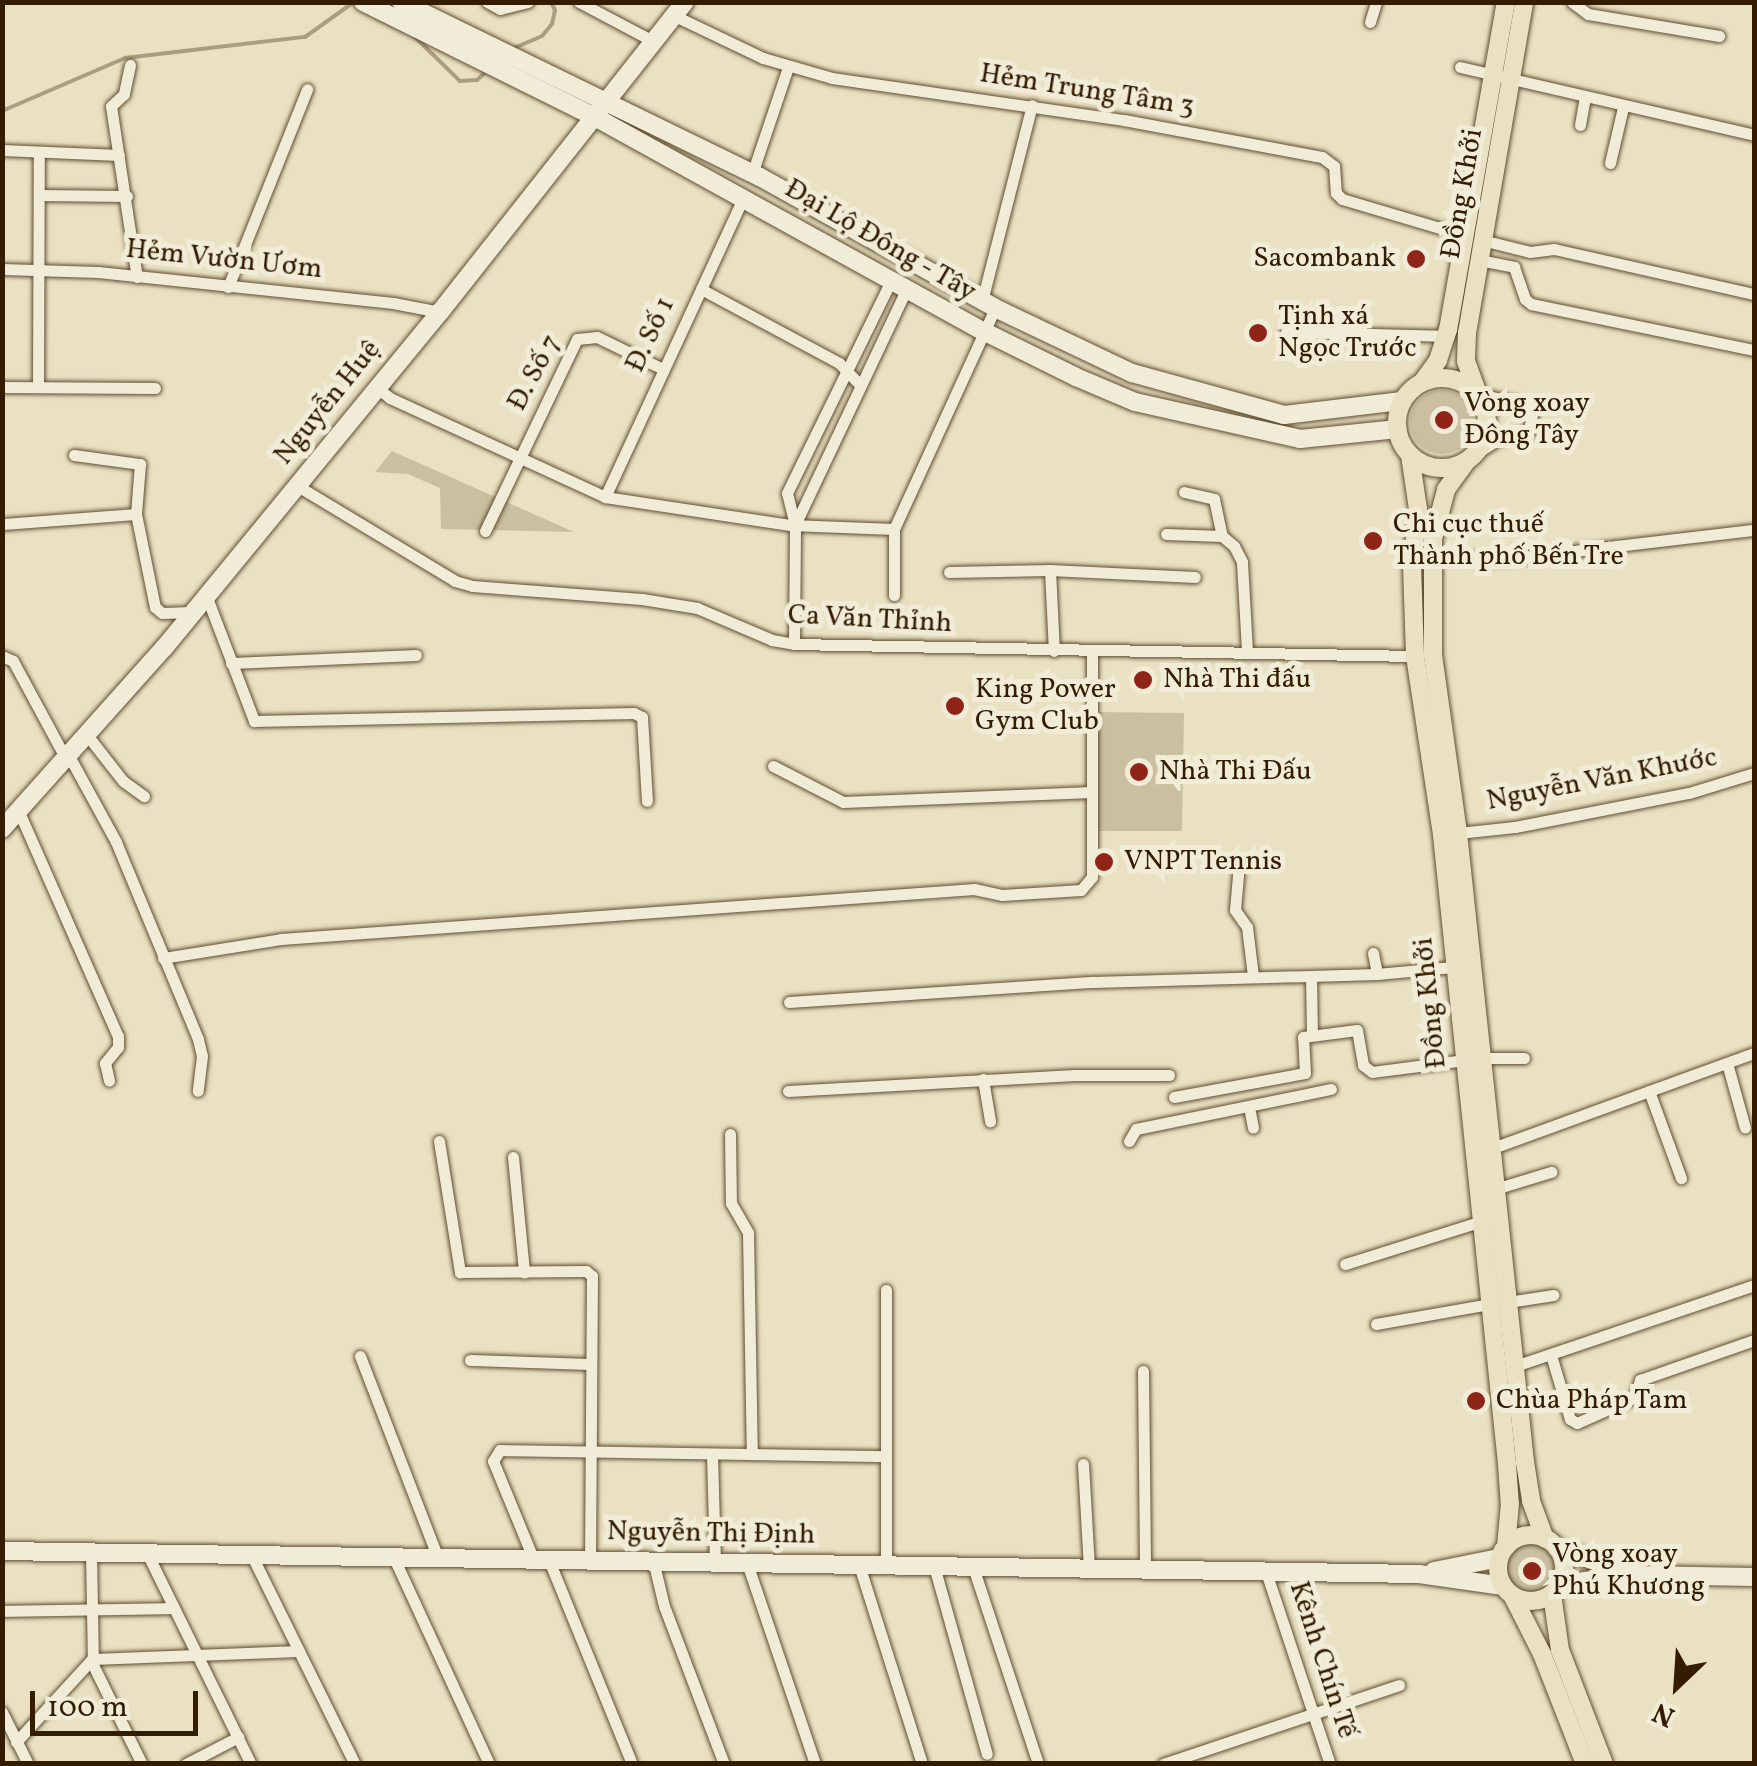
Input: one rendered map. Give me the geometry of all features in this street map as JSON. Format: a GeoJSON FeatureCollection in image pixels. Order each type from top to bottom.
{"type":"FeatureCollection","features":[{"type":"Feature","properties":{"kind":"main road","name":"Đại Lộ Đông - Tây"},"geometry":{"type":"LineString","coordinates":[[362,2],[596,117],[985,332],[1136,402],[1300,438],[1397,429]]}},
{"type":"Feature","properties":{"kind":"main road","name":"Đại Lộ Đông - Tây"},"geometry":{"type":"LineString","coordinates":[[400,2],[752,174],[988,305],[1132,372],[1284,415],[1402,401]]}},
{"type":"Feature","properties":{"kind":"main road","name":"Đồng Khởi"},"geometry":{"type":"LineString","coordinates":[[1503,78],[1506,2]]}},
{"type":"Feature","properties":{"kind":"main road","name":"Đồng Khởi"},"geometry":{"type":"LineString","coordinates":[[1422,381],[1438,360],[1474,238],[1503,78],[1524,2]]}},
{"type":"Feature","properties":{"kind":"main road","name":"Nguyễn Huệ"},"geometry":{"type":"LineString","coordinates":[[2,828],[68,758],[192,612],[440,312],[680,9]]}},
{"type":"Feature","properties":{"kind":"main road","name":"Đồng Khởi"},"geometry":{"type":"LineString","coordinates":[[1474,238],[1479,260],[1466,361],[1478,394]]}},
{"type":"Feature","properties":{"kind":"main road"},"geometry":{"type":"LineString","coordinates":[[1451,378],[1478,394],[1488,423],[1472,457],[1436,468],[1410,455],[1397,429],[1402,401],[1422,381],[1451,378]]}},
{"type":"Feature","properties":{"kind":"main road","name":"Đồng Khởi"},"geometry":{"type":"LineString","coordinates":[[1410,455],[1418,509],[1412,565],[1415,656],[1442,835],[1453,967],[1495,1188],[1510,1503],[1503,1552]]}},
{"type":"Feature","properties":{"kind":"main road","name":"Đồng Khởi"},"geometry":{"type":"LineString","coordinates":[[1472,457],[1446,490],[1432,556],[1433,655],[1458,833],[1482,1221],[1515,1366],[1531,1501],[1551,1544]]}},
{"type":"Feature","properties":{"kind":"main road"},"geometry":{"type":"LineString","coordinates":[[1604,1764],[1508,1591],[1503,1552],[1528,1536],[1634,1575]]}},
{"type":"Feature","properties":{"kind":"main road"},"geometry":{"type":"LineString","coordinates":[[1551,1544],[1564,1566],[1556,1589],[1560,1650],[1565,1693],[1584,1764]]}},
{"type":"Feature","properties":{"kind":"main road","name":"Nguyễn Thị Định"},"geometry":{"type":"LineString","coordinates":[[2,1551],[1419,1574],[1508,1591]]}},
{"type":"Feature","properties":{"kind":"main road","name":"Nguyễn Thị Định"},"geometry":{"type":"LineString","coordinates":[[1419,1574],[1503,1552]]}},
{"type":"Feature","properties":{"kind":"main road"},"geometry":{"type":"LineString","coordinates":[[1508,1591],[1528,1601],[1556,1589],[1634,1575],[1754,1577]]}},
{"type":"Feature","properties":{"kind":"street"},"geometry":{"type":"LineString","coordinates":[[487,2],[500,9],[528,2]]}},
{"type":"Feature","properties":{"kind":"street"},"geometry":{"type":"LineString","coordinates":[[579,2],[655,42]]}},
{"type":"Feature","properties":{"kind":"street"},"geometry":{"type":"LineString","coordinates":[[1370,22],[1376,2]]}},
{"type":"Feature","properties":{"kind":"street"},"geometry":{"type":"LineString","coordinates":[[1572,2],[1588,14],[1719,36]]}},
{"type":"Feature","properties":{"kind":"street","name":"Hẻm Trung Tâm 3"},"geometry":{"type":"LineString","coordinates":[[680,9],[788,67],[832,78],[1032,105],[1322,157],[1334,166],[1336,193],[1342,198],[1474,238]]}},
{"type":"Feature","properties":{"kind":"street"},"geometry":{"type":"LineString","coordinates":[[130,65],[124,94],[111,106],[137,277]]}},
{"type":"Feature","properties":{"kind":"street"},"geometry":{"type":"LineString","coordinates":[[752,174],[788,67]]}},
{"type":"Feature","properties":{"kind":"street"},"geometry":{"type":"LineString","coordinates":[[1460,67],[1754,135]]}},
{"type":"Feature","properties":{"kind":"street"},"geometry":{"type":"LineString","coordinates":[[228,287],[306,89]]}},
{"type":"Feature","properties":{"kind":"street"},"geometry":{"type":"LineString","coordinates":[[1580,124],[1585,96]]}},
{"type":"Feature","properties":{"kind":"street"},"geometry":{"type":"LineString","coordinates":[[894,594],[894,529],[985,332],[1032,105]]}},
{"type":"Feature","properties":{"kind":"street"},"geometry":{"type":"LineString","coordinates":[[1610,163],[1623,107]]}},
{"type":"Feature","properties":{"kind":"street"},"geometry":{"type":"LineString","coordinates":[[2,150],[119,155]]}},
{"type":"Feature","properties":{"kind":"street"},"geometry":{"type":"LineString","coordinates":[[38,387],[39,154]]}},
{"type":"Feature","properties":{"kind":"street"},"geometry":{"type":"LineString","coordinates":[[39,195],[127,196]]}},
{"type":"Feature","properties":{"kind":"street","name":"Đ. Số 1"},"geometry":{"type":"LineString","coordinates":[[605,497],[744,196]]}},
{"type":"Feature","properties":{"kind":"street"},"geometry":{"type":"LineString","coordinates":[[1474,238],[1530,252],[1554,249],[1754,294]]}},
{"type":"Feature","properties":{"kind":"street"},"geometry":{"type":"LineString","coordinates":[[1479,260],[1514,267],[1525,299],[1531,304],[1754,350]]}},
{"type":"Feature","properties":{"kind":"street","name":"Hẻm Vườn Ươm"},"geometry":{"type":"LineString","coordinates":[[2,269],[137,277],[393,303],[440,312]]}},
{"type":"Feature","properties":{"kind":"street"},"geometry":{"type":"LineString","coordinates":[[794,644],[795,526],[787,493],[848,370],[900,284]]}},
{"type":"Feature","properties":{"kind":"street"},"geometry":{"type":"LineString","coordinates":[[795,526],[860,385],[900,284]]}},
{"type":"Feature","properties":{"kind":"street"},"geometry":{"type":"LineString","coordinates":[[700,289],[848,370],[860,385]]}},
{"type":"Feature","properties":{"kind":"street"},"geometry":{"type":"LineString","coordinates":[[1286,332],[1446,336]]}},
{"type":"Feature","properties":{"kind":"street","name":"Đ. Số 7"},"geometry":{"type":"LineString","coordinates":[[520,458],[577,339],[596,337],[663,369]]}},
{"type":"Feature","properties":{"kind":"street"},"geometry":{"type":"LineString","coordinates":[[2,387],[154,388]]}},
{"type":"Feature","properties":{"kind":"street"},"geometry":{"type":"LineString","coordinates":[[376,387],[390,398],[605,497],[795,526],[894,529]]}},
{"type":"Feature","properties":{"kind":"street"},"geometry":{"type":"LineString","coordinates":[[1472,457],[1504,436],[1528,433],[1534,406],[1478,394]]}},
{"type":"Feature","properties":{"kind":"street"},"geometry":{"type":"LineString","coordinates":[[74,455],[140,464],[136,514],[155,607],[162,613],[192,612]]}},
{"type":"Feature","properties":{"kind":"street"},"geometry":{"type":"LineString","coordinates":[[486,531],[520,458]]}},
{"type":"Feature","properties":{"kind":"street","name":"Ca Văn Thỉnh"},"geometry":{"type":"LineString","coordinates":[[296,485],[455,581],[490,589],[642,599],[697,608],[772,640],[794,644],[1415,656]]}},
{"type":"Feature","properties":{"kind":"street"},"geometry":{"type":"LineString","coordinates":[[1184,492],[1214,499],[1222,536]]}},
{"type":"Feature","properties":{"kind":"street"},"geometry":{"type":"LineString","coordinates":[[3,524],[136,514]]}},
{"type":"Feature","properties":{"kind":"street"},"geometry":{"type":"LineString","coordinates":[[1432,556],[1506,559],[1754,530]]}},
{"type":"Feature","properties":{"kind":"street"},"geometry":{"type":"LineString","coordinates":[[1166,534],[1222,536],[1234,546],[1242,562],[1247,650]]}},
{"type":"Feature","properties":{"kind":"street"},"geometry":{"type":"LineString","coordinates":[[1050,570],[1054,651]]}},
{"type":"Feature","properties":{"kind":"street"},"geometry":{"type":"LineString","coordinates":[[949,572],[1050,570],[1195,577]]}},
{"type":"Feature","properties":{"kind":"street"},"geometry":{"type":"LineString","coordinates":[[206,595],[248,716],[262,723],[638,714],[646,801]]}},
{"type":"Feature","properties":{"kind":"street"},"geometry":{"type":"LineString","coordinates":[[163,958],[282,940],[971,890],[1002,895],[1088,885],[1092,650]]}},
{"type":"Feature","properties":{"kind":"street"},"geometry":{"type":"LineString","coordinates":[[230,664],[416,654]]}},
{"type":"Feature","properties":{"kind":"street"},"geometry":{"type":"LineString","coordinates":[[2,656],[13,660],[116,842],[198,1039],[202,1056],[198,1091]]}},
{"type":"Feature","properties":{"kind":"street"},"geometry":{"type":"LineString","coordinates":[[87,736],[123,781],[144,796]]}},
{"type":"Feature","properties":{"kind":"street"},"geometry":{"type":"LineString","coordinates":[[772,766],[844,802],[1092,792]]}},
{"type":"Feature","properties":{"kind":"street","name":"Nguyễn Văn Khước"},"geometry":{"type":"LineString","coordinates":[[1458,833],[1516,827],[1689,793],[1754,773]]}},
{"type":"Feature","properties":{"kind":"street"},"geometry":{"type":"LineString","coordinates":[[19,812],[118,1036],[118,1047],[105,1063],[109,1081]]}},
{"type":"Feature","properties":{"kind":"street"},"geometry":{"type":"LineString","coordinates":[[1239,864],[1235,910],[1247,927],[1254,976]]}},
{"type":"Feature","properties":{"kind":"street"},"geometry":{"type":"LineString","coordinates":[[1373,953],[1378,974]]}},
{"type":"Feature","properties":{"kind":"street"},"geometry":{"type":"LineString","coordinates":[[789,1002],[1135,980],[1311,977],[1453,967]]}},
{"type":"Feature","properties":{"kind":"street"},"geometry":{"type":"LineString","coordinates":[[1311,977],[1312,1035]]}},
{"type":"Feature","properties":{"kind":"street"},"geometry":{"type":"LineString","coordinates":[[1174,1097],[1305,1073],[1303,1037],[1312,1035],[1358,1030],[1363,1064],[1372,1072],[1472,1058],[1524,1058]]}},
{"type":"Feature","properties":{"kind":"street"},"geometry":{"type":"LineString","coordinates":[[1490,1150],[1754,1053]]}},
{"type":"Feature","properties":{"kind":"street"},"geometry":{"type":"LineString","coordinates":[[1727,1063],[1745,1128]]}},
{"type":"Feature","properties":{"kind":"street"},"geometry":{"type":"LineString","coordinates":[[788,1090],[1169,1074]]}},
{"type":"Feature","properties":{"kind":"street"},"geometry":{"type":"LineString","coordinates":[[983,1079],[990,1121]]}},
{"type":"Feature","properties":{"kind":"street"},"geometry":{"type":"LineString","coordinates":[[1128,1140],[1136,1130],[1330,1089]]}},
{"type":"Feature","properties":{"kind":"street"},"geometry":{"type":"LineString","coordinates":[[1649,1091],[1681,1178]]}},
{"type":"Feature","properties":{"kind":"street"},"geometry":{"type":"LineString","coordinates":[[1249,1107],[1253,1128]]}},
{"type":"Feature","properties":{"kind":"street"},"geometry":{"type":"LineString","coordinates":[[730,1134],[729,1190],[748,1233],[752,1454]]}},
{"type":"Feature","properties":{"kind":"street"},"geometry":{"type":"LineString","coordinates":[[439,1141],[457,1267],[468,1274],[590,1272],[590,1559]]}},
{"type":"Feature","properties":{"kind":"street"},"geometry":{"type":"LineString","coordinates":[[513,1157],[524,1272]]}},
{"type":"Feature","properties":{"kind":"street"},"geometry":{"type":"LineString","coordinates":[[1495,1188],[1551,1172]]}},
{"type":"Feature","properties":{"kind":"street"},"geometry":{"type":"LineString","coordinates":[[1345,1264],[1482,1221]]}},
{"type":"Feature","properties":{"kind":"street"},"geometry":{"type":"LineString","coordinates":[[1515,1366],[1754,1285]]}},
{"type":"Feature","properties":{"kind":"street"},"geometry":{"type":"LineString","coordinates":[[886,1290],[886,1565]]}},
{"type":"Feature","properties":{"kind":"street"},"geometry":{"type":"LineString","coordinates":[[1376,1324],[1552,1294]]}},
{"type":"Feature","properties":{"kind":"street"},"geometry":{"type":"LineString","coordinates":[[1552,1355],[1570,1419],[1577,1423],[1635,1397],[1640,1380],[1754,1340]]}},
{"type":"Feature","properties":{"kind":"street"},"geometry":{"type":"LineString","coordinates":[[360,1356],[437,1556]]}},
{"type":"Feature","properties":{"kind":"street"},"geometry":{"type":"LineString","coordinates":[[470,1360],[591,1364]]}},
{"type":"Feature","properties":{"kind":"street"},"geometry":{"type":"LineString","coordinates":[[1143,1370],[1145,1570]]}},
{"type":"Feature","properties":{"kind":"street"},"geometry":{"type":"LineString","coordinates":[[632,1764],[494,1461],[495,1455],[500,1450],[886,1456]]}},
{"type":"Feature","properties":{"kind":"street"},"geometry":{"type":"LineString","coordinates":[[712,1454],[715,1562]]}},
{"type":"Feature","properties":{"kind":"street"},"geometry":{"type":"LineString","coordinates":[[1083,1464],[1090,1569]]}},
{"type":"Feature","properties":{"kind":"street"},"geometry":{"type":"LineString","coordinates":[[91,1552],[92,1658],[142,1764]]}},
{"type":"Feature","properties":{"kind":"street"},"geometry":{"type":"LineString","coordinates":[[147,1553],[251,1764]]}},
{"type":"Feature","properties":{"kind":"street"},"geometry":{"type":"LineString","coordinates":[[252,1554],[355,1764]]}},
{"type":"Feature","properties":{"kind":"street"},"geometry":{"type":"LineString","coordinates":[[393,1556],[489,1764]]}},
{"type":"Feature","properties":{"kind":"street"},"geometry":{"type":"LineString","coordinates":[[653,1560],[664,1606],[724,1764]]}},
{"type":"Feature","properties":{"kind":"street"},"geometry":{"type":"LineString","coordinates":[[746,1563],[814,1764]]}},
{"type":"Feature","properties":{"kind":"street"},"geometry":{"type":"LineString","coordinates":[[859,1565],[922,1764]]}},
{"type":"Feature","properties":{"kind":"street"},"geometry":{"type":"LineString","coordinates":[[934,1566],[987,1754]]}},
{"type":"Feature","properties":{"kind":"street"},"geometry":{"type":"LineString","coordinates":[[973,1567],[1038,1764]]}},
{"type":"Feature","properties":{"kind":"street","name":"Kênh Chín Tế"},"geometry":{"type":"LineString","coordinates":[[1266,1572],[1330,1764]]}},
{"type":"Feature","properties":{"kind":"street"},"geometry":{"type":"LineString","coordinates":[[2,1611],[174,1608]]}},
{"type":"Feature","properties":{"kind":"street"},"geometry":{"type":"LineString","coordinates":[[16,1742],[92,1658],[300,1651]]}},
{"type":"Feature","properties":{"kind":"street"},"geometry":{"type":"LineString","coordinates":[[1163,1764],[1312,1710],[1399,1685]]}},
{"type":"Feature","properties":{"kind":"street"},"geometry":{"type":"LineString","coordinates":[[2,1712],[28,1764]]}},
{"type":"Feature","properties":{"kind":"street"},"geometry":{"type":"LineString","coordinates":[[186,1764],[238,1737]]}},
{"type":"Feature","properties":{"kind":"shaded area"},"geometry":{"type":"Polygon","coordinates":[[[1442,390],[1465,399],[1474,422],[1465,445],[1442,454],[1419,445],[1410,422],[1419,399],[1442,390]]]}},
{"type":"Feature","properties":{"kind":"shaded area"},"geometry":{"type":"Polygon","coordinates":[[[392,451],[574,532],[441,529],[440,488],[408,474],[375,472],[392,451]]]}},
{"type":"Feature","properties":{"kind":"shaded area","name":"Nhà Thi Đấu"},"geometry":{"type":"Polygon","coordinates":[[[1096,712],[1184,713],[1182,831],[1095,831],[1096,712]]]}},
{"type":"Feature","properties":{"kind":"shaded area"},"geometry":{"type":"Polygon","coordinates":[[[1531,1543],[1548,1551],[1556,1568],[1548,1585],[1531,1593],[1514,1585],[1506,1568],[1514,1551],[1531,1543]]]}},
{"type":"Feature","properties":{"kind":"waterway"},"geometry":{"type":"LineString","coordinates":[[2,111],[125,58],[305,37],[354,2]]}},
{"type":"Feature","properties":{"kind":"waterway"},"geometry":{"type":"LineString","coordinates":[[514,48],[542,36],[552,24],[555,10],[551,2]]}},
{"type":"Feature","properties":{"kind":"waterway"},"geometry":{"type":"LineString","coordinates":[[415,37],[460,81],[477,80],[488,70]]}},
{"type":"Feature","properties":{"kind":"place","name":"Sacombank"},"geometry":{"type":"Point","coordinates":[1416,259]}},
{"type":"Feature","properties":{"kind":"place","name":"Tịnh xá Ngọc Trước"},"geometry":{"type":"Point","coordinates":[1258,333]}},
{"type":"Feature","properties":{"kind":"place","name":"Vòng xoay Đông Tây"},"geometry":{"type":"Point","coordinates":[1444,420]}},
{"type":"Feature","properties":{"kind":"place","name":"Chi cục thuế Thành phố Bến Tre"},"geometry":{"type":"Point","coordinates":[1373,541]}},
{"type":"Feature","properties":{"kind":"place","name":"Nhà Thi đấu"},"geometry":{"type":"Point","coordinates":[1143,680]}},
{"type":"Feature","properties":{"kind":"place","name":"King Power Gym Club"},"geometry":{"type":"Point","coordinates":[955,706]}},
{"type":"Feature","properties":{"kind":"place","name":"Nhà Thi Đấu"},"geometry":{"type":"Point","coordinates":[1139,772]}},
{"type":"Feature","properties":{"kind":"place","name":"VNPT Tennis"},"geometry":{"type":"Point","coordinates":[1104,862]}},
{"type":"Feature","properties":{"kind":"place","name":"Chùa Pháp Tam"},"geometry":{"type":"Point","coordinates":[1476,1401]}},
{"type":"Feature","properties":{"kind":"place","name":"Vòng xoay Phú Khương"},"geometry":{"type":"Point","coordinates":[1532,1571]}}]}
